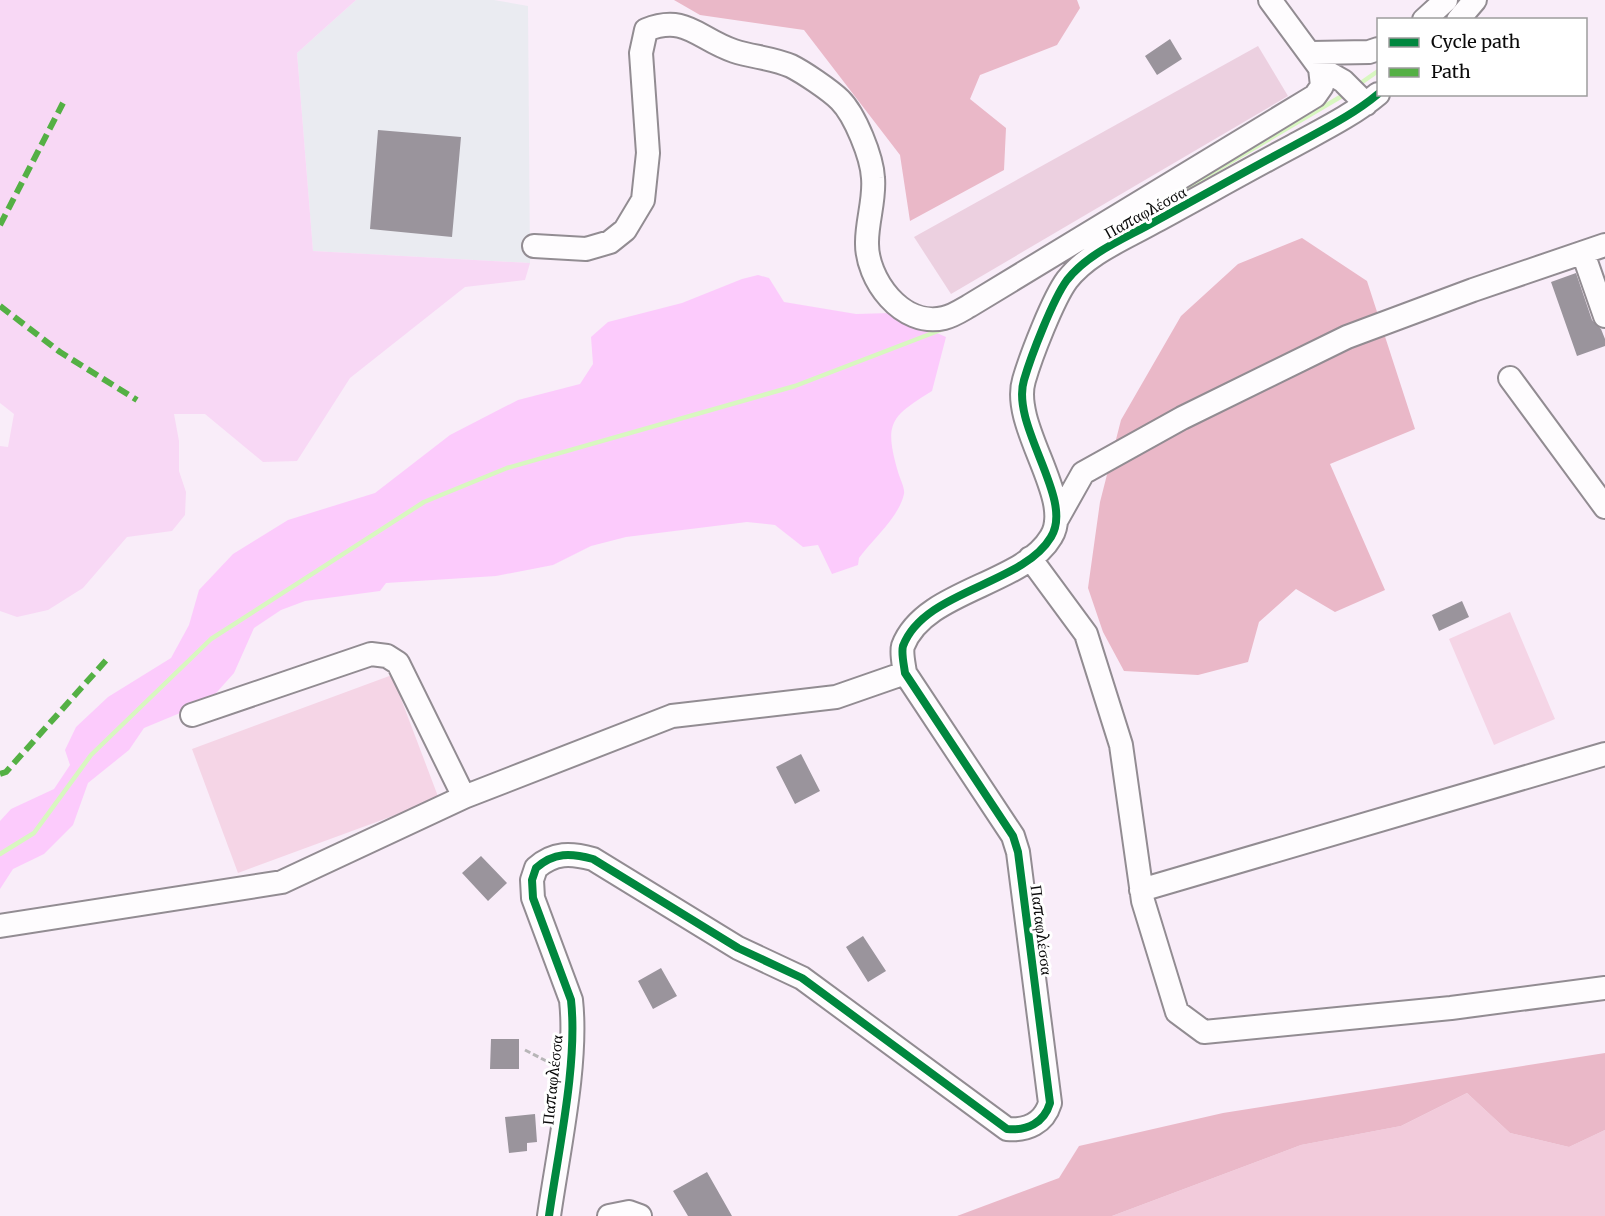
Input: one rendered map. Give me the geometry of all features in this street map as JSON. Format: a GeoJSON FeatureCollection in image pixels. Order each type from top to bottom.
{"type":"FeatureCollection","features":[{"type":"Feature","properties":{"kind":"street"},"geometry":{"type":"LineString","coordinates":[[1270,0],[1343,83]]}},
{"type":"Feature","properties":{"kind":"street"},"geometry":{"type":"LineString","coordinates":[[1426,18],[1446,0]]}},
{"type":"Feature","properties":{"kind":"street"},"geometry":{"type":"LineString","coordinates":[[1460,18],[1475,0]]}},
{"type":"Feature","properties":{"kind":"street"},"geometry":{"type":"LineString","coordinates":[[534,246],[586,249],[610,242],[625,230],[637,210],[642,200],[648,153],[641,53],[646,30],[659,25],[677,23],[732,50],[791,66],[840,100],[870,152],[874,180],[867,243],[871,265],[882,291],[894,303],[925,317],[944,318],[969,306],[1315,96],[1343,83],[1369,52],[1377,49]]}},
{"type":"Feature","properties":{"kind":"street","name":"Παπαφλέσσα"},"geometry":{"type":"LineString","coordinates":[[1056,521],[1054,500],[1022,405],[1023,384],[1037,343],[1067,281],[1099,252],[1343,83]]}},
{"type":"Feature","properties":{"kind":"street"},"geometry":{"type":"LineString","coordinates":[[0,926],[282,882],[464,797],[672,716],[836,697],[905,673],[903,646],[926,617],[934,610],[1030,558],[1053,536],[1056,521],[1083,473],[1182,418],[1347,337],[1605,245]]}},
{"type":"Feature","properties":{"kind":"street"},"geometry":{"type":"LineString","coordinates":[[1583,253],[1605,316]]}},
{"type":"Feature","properties":{"kind":"street"},"geometry":{"type":"LineString","coordinates":[[1510,378],[1605,507]]}},
{"type":"Feature","properties":{"kind":"street"},"geometry":{"type":"LineString","coordinates":[[1030,558],[1086,634],[1121,745],[1141,890],[1178,1012],[1204,1032],[1450,1008],[1605,988]]}},
{"type":"Feature","properties":{"kind":"street"},"geometry":{"type":"LineString","coordinates":[[192,715],[371,654],[380,653],[398,663],[464,797]]}},
{"type":"Feature","properties":{"kind":"street","name":"Παπαφλέσσα"},"geometry":{"type":"LineString","coordinates":[[549,1216],[568,1073],[573,1012],[571,1000],[531,890],[536,868],[559,855],[577,855],[593,859],[738,948],[802,978],[1007,1129],[1030,1127],[1047,1113],[1050,1102],[1018,852],[1013,836],[905,673]]}},
{"type":"Feature","properties":{"kind":"street"},"geometry":{"type":"LineString","coordinates":[[1141,890],[1605,754]]}},
{"type":"Feature","properties":{"kind":"street"},"geometry":{"type":"LineString","coordinates":[[609,1216],[629,1212],[640,1216]]}},
{"type":"Feature","properties":{"kind":"path"},"geometry":{"type":"LineString","coordinates":[[525,1050],[554,1065],[560,1074]]}},
{"type":"Feature","properties":{"kind":"shaded area"},"geometry":{"type":"Polygon","coordinates":[[[0,0],[356,0],[297,53],[313,251],[530,263],[525,280],[465,287],[350,378],[297,461],[263,462],[205,414],[174,414],[179,441],[179,471],[186,492],[185,515],[172,531],[127,537],[83,588],[48,610],[17,617],[0,611],[0,446],[8,447],[14,414],[0,403],[0,0]]]}},
{"type":"Feature","properties":{"kind":"shaded area"},"geometry":{"type":"Polygon","coordinates":[[[356,0],[494,0],[528,6],[530,263],[313,251],[297,53],[356,0]]]}},
{"type":"Feature","properties":{"kind":"shaded area"},"geometry":{"type":"Polygon","coordinates":[[[674,0],[1077,0],[1080,8],[1057,45],[980,75],[970,99],[1006,128],[1004,170],[910,221],[900,155],[804,30],[700,15],[674,0]]]}},
{"type":"Feature","properties":{"kind":"shaded area"},"geometry":{"type":"Polygon","coordinates":[[[1258,46],[1288,96],[951,294],[914,237],[1258,46]]]}},
{"type":"Feature","properties":{"kind":"shaded area"},"geometry":{"type":"Polygon","coordinates":[[[1302,238],[1367,281],[1415,429],[1330,464],[1385,590],[1335,612],[1296,589],[1259,622],[1248,662],[1198,675],[1124,671],[1103,632],[1088,588],[1100,502],[1121,420],[1181,316],[1238,264],[1302,238]]]}},
{"type":"Feature","properties":{"kind":"shaded area"},"geometry":{"type":"Polygon","coordinates":[[[1510,612],[1555,719],[1494,745],[1449,639],[1510,612]]]}},
{"type":"Feature","properties":{"kind":"shaded area"},"geometry":{"type":"Polygon","coordinates":[[[392,675],[439,799],[238,873],[192,749],[392,675]]]}},
{"type":"Feature","properties":{"kind":"shaded area"},"geometry":{"type":"Polygon","coordinates":[[[1605,1053],[1605,1130],[1569,1147],[1510,1133],[1467,1093],[1401,1126],[1301,1145],[1112,1216],[957,1216],[1059,1178],[1079,1146],[1223,1113],[1605,1053]]]}},
{"type":"Feature","properties":{"kind":"shaded area"},"geometry":{"type":"Polygon","coordinates":[[[1467,1093],[1510,1133],[1569,1147],[1605,1130],[1605,1216],[1112,1216],[1301,1145],[1401,1126],[1467,1093]]]}},
{"type":"Feature","properties":{"kind":"sand"},"geometry":{"type":"Polygon","coordinates":[[[758,275],[769,278],[784,302],[856,314],[891,313],[946,337],[932,391],[907,408],[894,423],[892,442],[894,456],[904,489],[901,503],[859,558],[858,565],[832,574],[818,545],[803,547],[775,525],[747,522],[626,537],[591,546],[553,565],[496,576],[386,583],[380,591],[305,601],[281,610],[254,628],[234,673],[209,701],[144,728],[129,750],[88,783],[73,825],[44,854],[13,869],[0,889],[0,821],[11,809],[54,789],[70,765],[65,750],[76,727],[108,697],[171,658],[189,625],[199,590],[233,554],[288,520],[375,493],[450,435],[518,400],[580,384],[593,364],[591,337],[608,322],[682,303],[758,275]]]}},
{"type":"Feature","properties":{"kind":"building"},"geometry":{"type":"Polygon","coordinates":[[[1170,39],[1182,59],[1157,75],[1145,56],[1170,39]]]}},
{"type":"Feature","properties":{"kind":"building"},"geometry":{"type":"Polygon","coordinates":[[[378,130],[461,137],[452,237],[370,229],[378,130]]]}},
{"type":"Feature","properties":{"kind":"building"},"geometry":{"type":"Polygon","coordinates":[[[1576,273],[1592,320],[1601,329],[1605,339],[1605,346],[1577,356],[1551,282],[1576,273]]]}},
{"type":"Feature","properties":{"kind":"building"},"geometry":{"type":"Polygon","coordinates":[[[1462,601],[1469,617],[1439,631],[1432,615],[1462,601]]]}},
{"type":"Feature","properties":{"kind":"building"},"geometry":{"type":"Polygon","coordinates":[[[801,754],[820,791],[795,804],[776,767],[801,754]]]}},
{"type":"Feature","properties":{"kind":"building"},"geometry":{"type":"Polygon","coordinates":[[[481,856],[507,883],[488,901],[462,873],[481,856]]]}},
{"type":"Feature","properties":{"kind":"building"},"geometry":{"type":"Polygon","coordinates":[[[863,936],[886,971],[868,982],[846,947],[863,936]]]}},
{"type":"Feature","properties":{"kind":"building"},"geometry":{"type":"Polygon","coordinates":[[[661,968],[677,996],[653,1009],[638,981],[661,968]]]}},
{"type":"Feature","properties":{"kind":"building"},"geometry":{"type":"Polygon","coordinates":[[[491,1039],[519,1039],[519,1069],[490,1069],[491,1039]]]}},
{"type":"Feature","properties":{"kind":"building"},"geometry":{"type":"Polygon","coordinates":[[[535,1114],[537,1142],[527,1143],[527,1151],[509,1153],[505,1117],[535,1114]]]}},
{"type":"Feature","properties":{"kind":"building"},"geometry":{"type":"Polygon","coordinates":[[[707,1172],[732,1216],[688,1216],[673,1191],[707,1172]]]}},
{"type":"Feature","properties":{"kind":"waterway"},"geometry":{"type":"LineString","coordinates":[[1453,8],[1459,0]]}},
{"type":"Feature","properties":{"kind":"waterway"},"geometry":{"type":"LineString","coordinates":[[1358,85],[1377,72]]}},
{"type":"Feature","properties":{"kind":"waterway"},"geometry":{"type":"LineString","coordinates":[[1127,223],[1347,93]]}},
{"type":"Feature","properties":{"kind":"waterway"},"geometry":{"type":"LineString","coordinates":[[0,854],[34,833],[91,755],[211,639],[424,502],[507,468],[795,386],[951,326]]}},
{"type":"Feature","properties":{"kind":"marked path"},"geometry":{"type":"LineString","coordinates":[[0,225],[63,103]]}},
{"type":"Feature","properties":{"kind":"marked path"},"geometry":{"type":"LineString","coordinates":[[0,306],[60,352],[137,400]]}},
{"type":"Feature","properties":{"kind":"marked path"},"geometry":{"type":"LineString","coordinates":[[0,774],[6,772],[109,657]]}},
{"type":"Feature","properties":{"kind":"cycle path"},"geometry":{"type":"LineString","coordinates":[[549,1216],[566,1108],[572,1051],[571,1000],[533,898],[532,880],[536,868],[549,859],[563,855],[593,859],[738,948],[802,978],[1007,1129],[1028,1127],[1044,1116],[1050,1103],[1018,852],[1013,836],[905,673],[903,646],[914,627],[931,612],[1019,566],[1037,553],[1051,537],[1056,521],[1055,503],[1026,419],[1022,398],[1024,380],[1037,343],[1055,300],[1067,280],[1085,262],[1107,247],[1337,122],[1377,95]]}}]}
